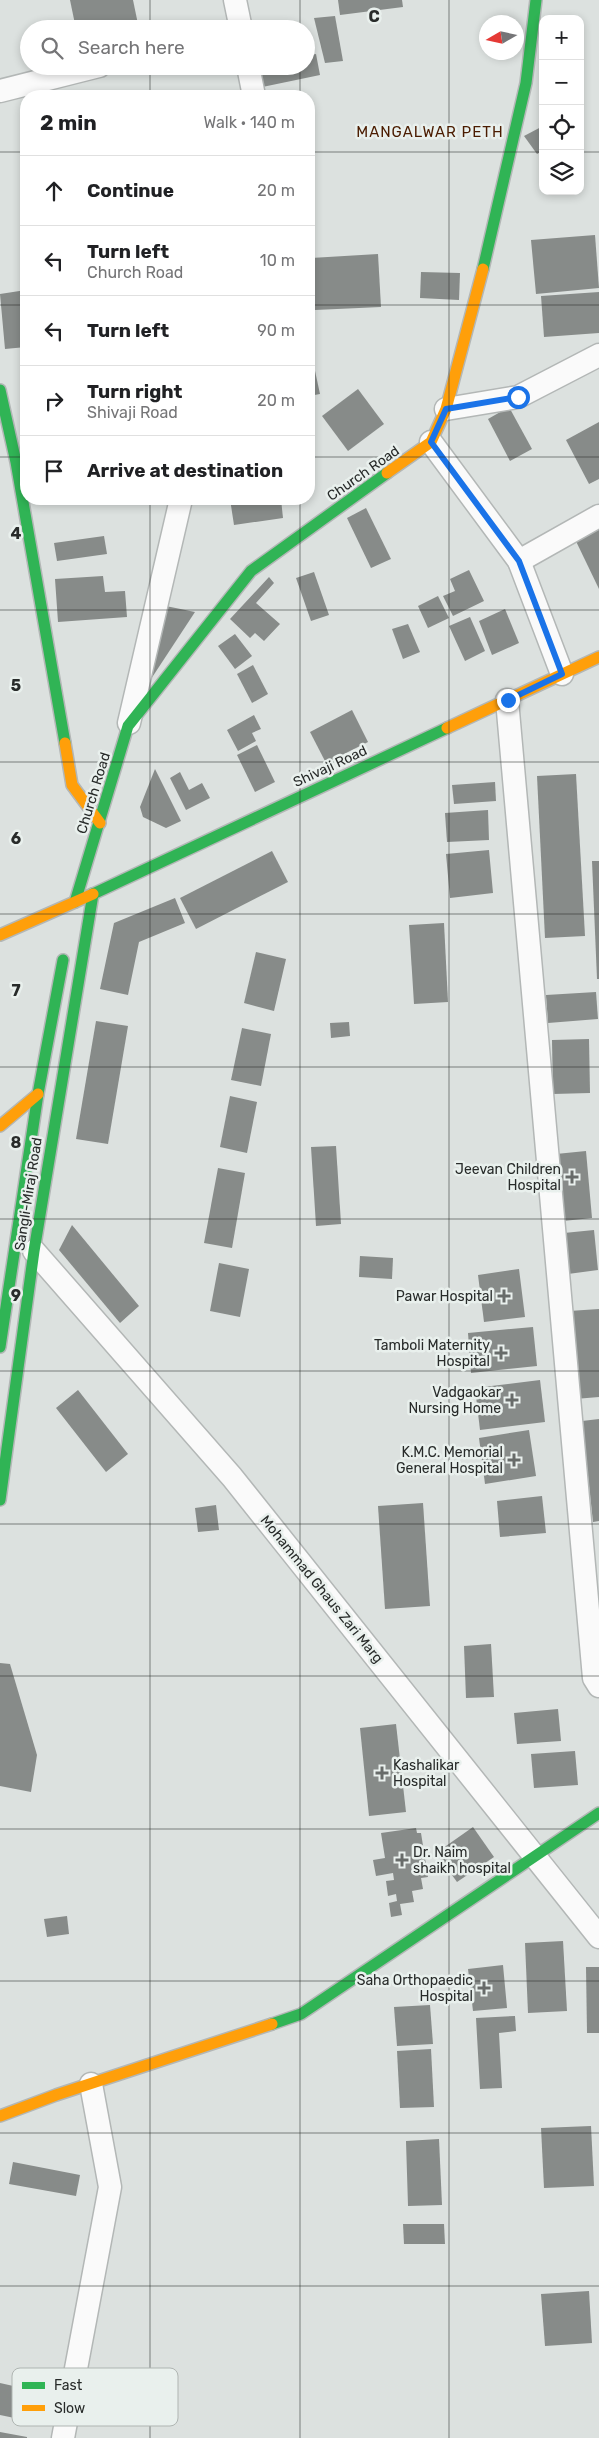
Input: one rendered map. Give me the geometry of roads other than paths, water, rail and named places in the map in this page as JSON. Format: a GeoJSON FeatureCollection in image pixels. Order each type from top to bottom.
{"type":"FeatureCollection","features":[{"type":"Feature","properties":{"kind":"main road","name":"Church Road"},"geometry":{"type":"LineString","coordinates":[[74,907],[128,726],[252,571],[431,442],[446,409],[475,305],[526,83],[536,0]]}},
{"type":"Feature","properties":{"kind":"main road"},"geometry":{"type":"LineString","coordinates":[[0,390],[20,457]]}},
{"type":"Feature","properties":{"kind":"main road"},"geometry":{"type":"LineString","coordinates":[[28,505],[72,785],[100,823]]}},
{"type":"Feature","properties":{"kind":"main road","name":"Shivaji Road"},"geometry":{"type":"LineString","coordinates":[[0,935],[74,907],[93,894],[599,657]]}},
{"type":"Feature","properties":{"kind":"main road","name":"Sangli-Miraj Road"},"geometry":{"type":"LineString","coordinates":[[0,1500],[34,1251],[93,894]]}},
{"type":"Feature","properties":{"kind":"main road","name":"Sangli-Miraj Road"},"geometry":{"type":"LineString","coordinates":[[0,1347],[38,1094],[65,950]]}},
{"type":"Feature","properties":{"kind":"main road"},"geometry":{"type":"LineString","coordinates":[[0,1126],[38,1094]]}},
{"type":"Feature","properties":{"kind":"main road"},"geometry":{"type":"LineString","coordinates":[[0,2116],[301,2014],[599,1813]]}},
{"type":"Feature","properties":{"kind":"street"},"geometry":{"type":"LineString","coordinates":[[235,0],[238,20]]}},
{"type":"Feature","properties":{"kind":"street"},"geometry":{"type":"LineString","coordinates":[[0,91],[63,75]]}},
{"type":"Feature","properties":{"kind":"street"},"geometry":{"type":"LineString","coordinates":[[250,75],[253,90]]}},
{"type":"Feature","properties":{"kind":"street"},"geometry":{"type":"LineString","coordinates":[[446,409],[518,397],[599,355]]}},
{"type":"Feature","properties":{"kind":"street"},"geometry":{"type":"LineString","coordinates":[[431,442],[519,561],[562,674]]}},
{"type":"Feature","properties":{"kind":"street"},"geometry":{"type":"LineString","coordinates":[[128,726],[180,505]]}},
{"type":"Feature","properties":{"kind":"street"},"geometry":{"type":"LineString","coordinates":[[519,561],[599,516]]}},
{"type":"Feature","properties":{"kind":"street"},"geometry":{"type":"LineString","coordinates":[[508,700],[594,1678],[599,1686]]}},
{"type":"Feature","properties":{"kind":"street","name":"Mohammad Ghaus Zari Marg"},"geometry":{"type":"LineString","coordinates":[[34,1251],[232,1477],[599,1937]]}},
{"type":"Feature","properties":{"kind":"street"},"geometry":{"type":"LineString","coordinates":[[76,2368],[110,2187],[91,2084]]}},
{"type":"Feature","properties":{"kind":"place","name":"Jeevan Children Hospital"},"geometry":{"type":"Point","coordinates":[572,1177]}},
{"type":"Feature","properties":{"kind":"place","name":"Pawar Hospital"},"geometry":{"type":"Point","coordinates":[504,1296]}},
{"type":"Feature","properties":{"kind":"place","name":"Tamboli Maternity Hospital"},"geometry":{"type":"Point","coordinates":[501,1353]}},
{"type":"Feature","properties":{"kind":"place","name":"Vadgaokar Nursing Home"},"geometry":{"type":"Point","coordinates":[512,1400]}},
{"type":"Feature","properties":{"kind":"place","name":"K.M.C. Memorial General Hospital"},"geometry":{"type":"Point","coordinates":[514,1460]}},
{"type":"Feature","properties":{"kind":"place","name":"Kashalikar Hospital"},"geometry":{"type":"Point","coordinates":[382,1773]}},
{"type":"Feature","properties":{"kind":"place","name":"Dr. Naim shaikh hospital"},"geometry":{"type":"Point","coordinates":[402,1860]}},
{"type":"Feature","properties":{"kind":"place","name":"Saha Orthopaedic Hospital"},"geometry":{"type":"Point","coordinates":[484,1988]}},
{"type":"Feature","properties":{"kind":"district","name":"MANGALWAR PETH"},"geometry":{"type":"Point","coordinates":[430,132]}}]}
